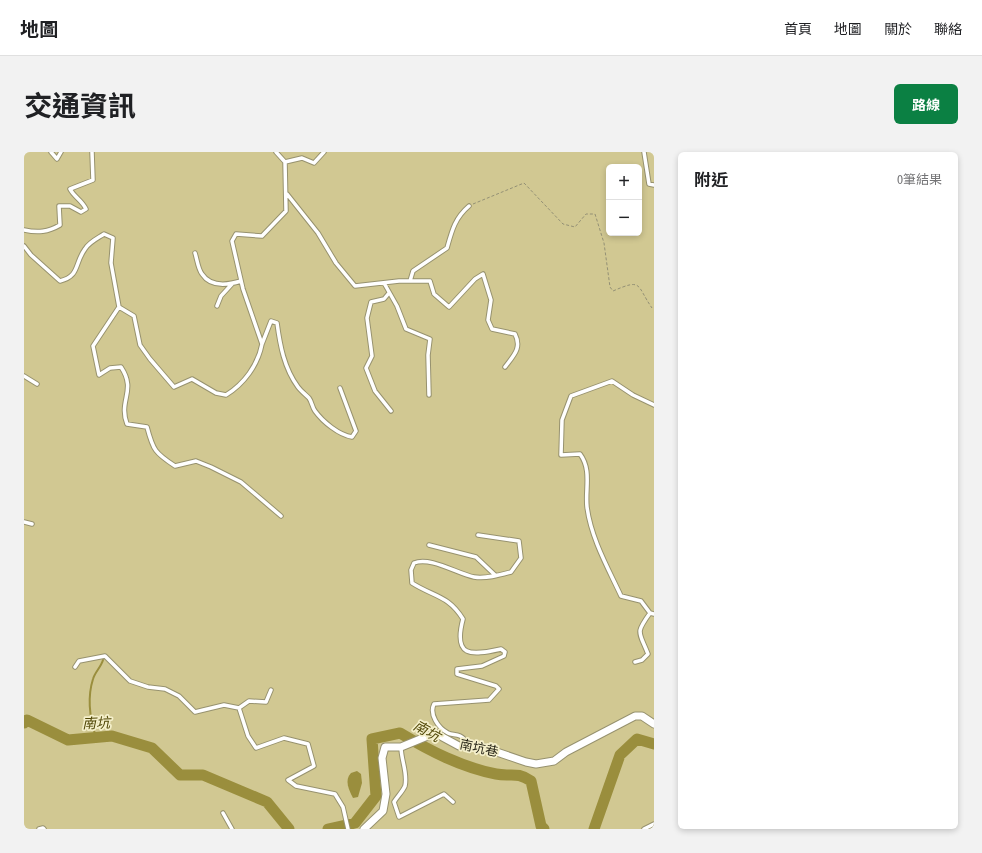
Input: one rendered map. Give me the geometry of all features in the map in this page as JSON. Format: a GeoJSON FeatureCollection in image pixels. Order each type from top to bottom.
{"type":"FeatureCollection","features":[{"type":"Feature","properties":{"kind":"street","name":"南坑巷"},"geometry":{"type":"LineString","coordinates":[[364,829],[383,811],[386,794],[382,758],[385,747],[401,747],[435,733],[459,746],[469,745],[482,747],[536,764],[554,761],[566,752],[635,716],[642,716],[654,724]]}},
{"type":"Feature","properties":{"kind":"lane"},"geometry":{"type":"LineString","coordinates":[[51,152],[57,159],[61,152]]}},
{"type":"Feature","properties":{"kind":"lane"},"geometry":{"type":"LineString","coordinates":[[24,230],[35,232],[51,230],[60,225],[59,206],[70,206],[81,212],[86,209],[83,202],[74,195],[70,189],[92,180],[92,152]]}},
{"type":"Feature","properties":{"kind":"lane"},"geometry":{"type":"LineString","coordinates":[[262,344],[241,281],[232,241],[236,234],[262,236],[286,211],[287,194],[285,162],[276,152]]}},
{"type":"Feature","properties":{"kind":"lane"},"geometry":{"type":"LineString","coordinates":[[285,162],[302,158],[314,163],[324,152]]}},
{"type":"Feature","properties":{"kind":"lane"},"geometry":{"type":"LineString","coordinates":[[644,152],[648,184],[654,185]]}},
{"type":"Feature","properties":{"kind":"lane"},"geometry":{"type":"LineString","coordinates":[[287,194],[318,233],[336,263],[355,286],[410,281],[430,281],[434,294],[449,307],[475,279],[482,274],[491,300],[488,320],[492,330],[515,334],[518,341],[518,351],[505,367]]}},
{"type":"Feature","properties":{"kind":"lane"},"geometry":{"type":"LineString","coordinates":[[410,281],[413,271],[448,248],[451,232],[459,215],[469,206]]}},
{"type":"Feature","properties":{"kind":"lane"},"geometry":{"type":"LineString","coordinates":[[24,246],[31,255],[60,281],[70,279],[85,248],[94,240],[104,234],[113,238],[111,263],[119,307],[93,346],[99,375],[110,368],[121,367],[127,376],[129,388],[124,405],[124,415],[127,424],[147,427],[153,447],[162,458],[175,466],[196,461],[211,467],[241,482],[281,516]]}},
{"type":"Feature","properties":{"kind":"lane"},"geometry":{"type":"LineString","coordinates":[[195,253],[202,275],[216,284],[233,284],[241,281]]}},
{"type":"Feature","properties":{"kind":"lane"},"geometry":{"type":"LineString","coordinates":[[384,283],[397,306],[406,329],[430,339],[428,355],[429,395]]}},
{"type":"Feature","properties":{"kind":"lane"},"geometry":{"type":"LineString","coordinates":[[217,306],[221,296],[233,284]]}},
{"type":"Feature","properties":{"kind":"lane"},"geometry":{"type":"LineString","coordinates":[[389,293],[384,299],[372,302],[367,318],[372,356],[366,368],[375,391],[391,411]]}},
{"type":"Feature","properties":{"kind":"lane"},"geometry":{"type":"LineString","coordinates":[[119,307],[134,316],[140,345],[174,387],[192,379],[216,393],[226,395],[239,388],[259,358],[262,344],[271,320],[278,323],[280,343],[285,361],[298,387],[310,398],[315,412],[343,436],[352,437],[356,431],[340,388]]}},
{"type":"Feature","properties":{"kind":"lane"},"geometry":{"type":"LineString","coordinates":[[24,376],[37,384]]}},
{"type":"Feature","properties":{"kind":"lane"},"geometry":{"type":"LineString","coordinates":[[636,662],[642,660],[648,654],[639,637],[640,627],[652,613],[641,601],[621,596],[593,532],[587,507],[586,461],[580,454],[561,455],[562,420],[571,396],[612,381],[632,395],[654,405]]}},
{"type":"Feature","properties":{"kind":"lane"},"geometry":{"type":"LineString","coordinates":[[24,522],[32,524]]}},
{"type":"Feature","properties":{"kind":"lane"},"geometry":{"type":"LineString","coordinates":[[469,745],[461,736],[448,733],[439,726],[433,717],[432,708],[434,704],[489,700],[498,688],[496,686],[457,674],[457,669],[482,666],[504,656],[505,652],[501,649],[484,653],[470,652],[463,649],[459,643],[459,635],[463,619],[455,607],[443,598],[412,583],[411,570],[414,564],[419,561],[428,562],[474,577],[485,577],[511,572],[521,558],[519,540],[478,535]]}},
{"type":"Feature","properties":{"kind":"lane"},"geometry":{"type":"LineString","coordinates":[[429,545],[476,557],[495,575]]}},
{"type":"Feature","properties":{"kind":"lane"},"geometry":{"type":"LineString","coordinates":[[75,667],[79,661],[105,656],[130,681],[148,687],[165,689],[179,696],[195,712],[224,705],[239,708],[249,701],[266,702],[272,690]]}},
{"type":"Feature","properties":{"kind":"lane"},"geometry":{"type":"LineString","coordinates":[[239,708],[248,736],[256,748],[284,738],[308,744],[314,766],[288,780],[296,786],[335,794],[343,807],[348,829]]}},
{"type":"Feature","properties":{"kind":"lane"},"geometry":{"type":"LineString","coordinates":[[401,747],[401,755],[405,768],[405,786],[394,802],[399,817],[444,794],[453,802]]}},
{"type":"Feature","properties":{"kind":"lane"},"geometry":{"type":"LineString","coordinates":[[223,813],[232,829]]}},
{"type":"Feature","properties":{"kind":"lane"},"geometry":{"type":"LineString","coordinates":[[644,829],[654,824]]}},
{"type":"Feature","properties":{"kind":"lane"},"geometry":{"type":"LineString","coordinates":[[39,829],[44,829]]}},
{"type":"Feature","properties":{"kind":"path"},"geometry":{"type":"LineString","coordinates":[[469,206],[524,183],[563,224],[575,228],[586,214],[595,214],[604,243],[610,287],[613,291],[631,283],[635,284],[640,288],[652,308]]}},
{"type":"Feature","properties":{"kind":"shaded area"},"geometry":{"type":"Polygon","coordinates":[[[24,152],[654,152],[654,829],[24,829],[24,152]]]}},
{"type":"Feature","properties":{"kind":"shaded area"},"geometry":{"type":"Polygon","coordinates":[[[357,771],[361,774],[362,783],[358,797],[353,798],[349,788],[348,779],[351,773],[357,771]]]}},
{"type":"Feature","properties":{"kind":"waterway"},"geometry":{"type":"LineString","coordinates":[[96,737],[91,716],[90,694],[94,676],[103,660]]}},
{"type":"Feature","properties":{"kind":"waterway","name":"南坑"},"geometry":{"type":"LineString","coordinates":[[24,723],[27,720],[68,740],[112,736],[152,748],[180,775],[203,775],[267,802],[289,829]]}},
{"type":"Feature","properties":{"kind":"waterway","name":"南坑"},"geometry":{"type":"LineString","coordinates":[[328,829],[355,823],[376,796],[372,739],[400,733],[434,752],[458,763],[496,774],[522,776],[531,781],[541,826],[544,829]]}},
{"type":"Feature","properties":{"kind":"waterway","name":"南坑"},"geometry":{"type":"LineString","coordinates":[[594,829],[620,755],[637,739],[654,744]]}}]}
